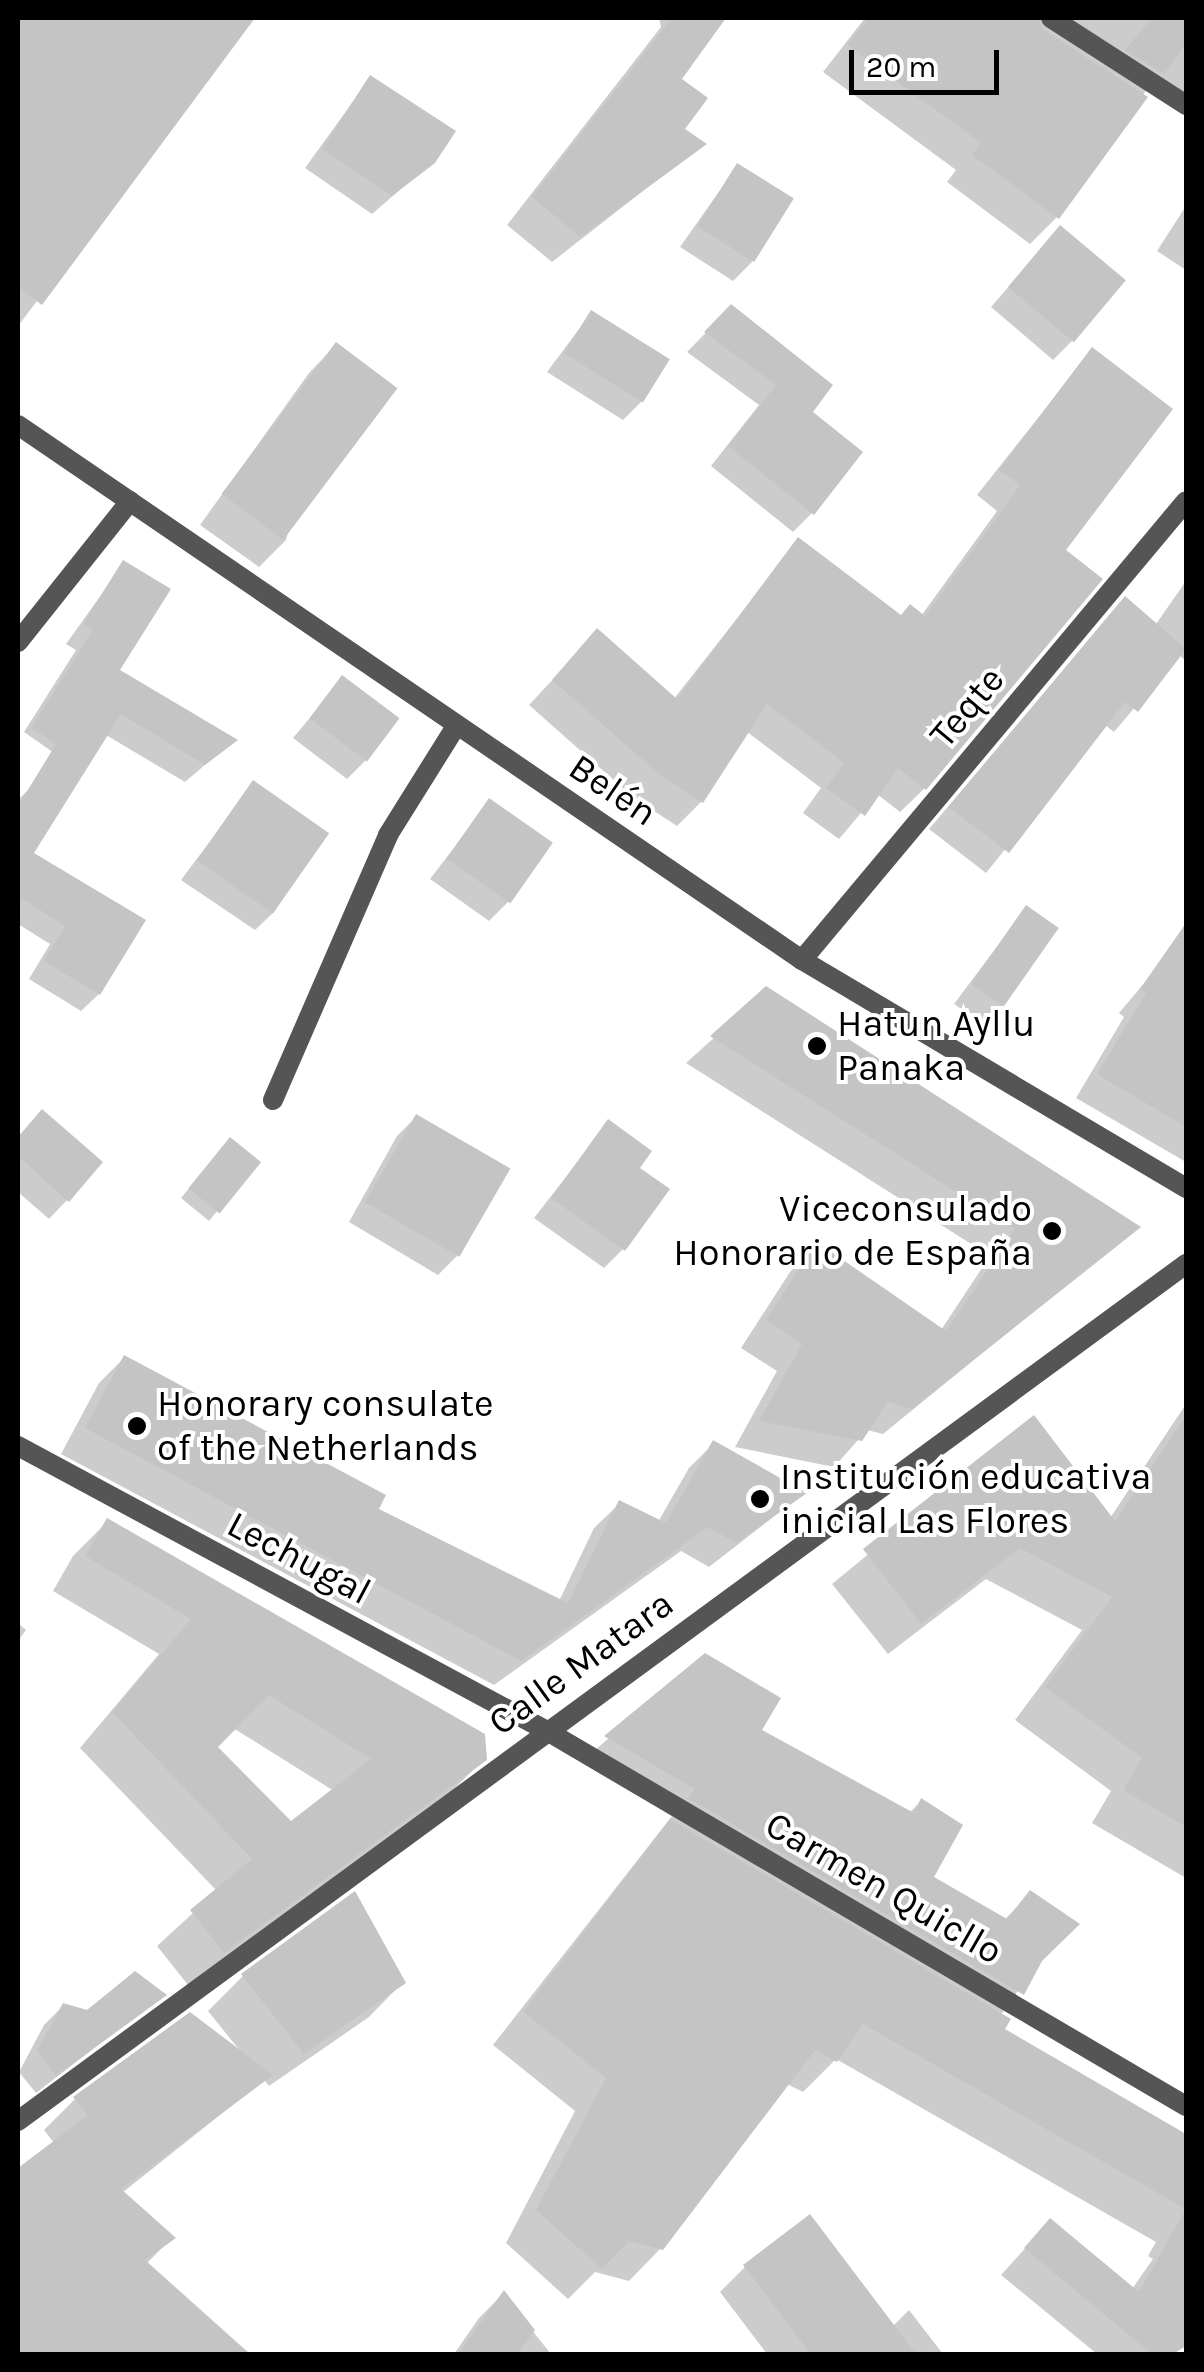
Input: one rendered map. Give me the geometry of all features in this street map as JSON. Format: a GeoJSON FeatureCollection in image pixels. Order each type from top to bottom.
{"type":"FeatureCollection","features":[{"type":"Feature","properties":{"kind":"street"},"geometry":{"type":"LineString","coordinates":[[1051,18],[1186,104]]}},
{"type":"Feature","properties":{"kind":"street","name":"Belén"},"geometry":{"type":"LineString","coordinates":[[18,425],[802,960],[1186,1188]]}},
{"type":"Feature","properties":{"kind":"street"},"geometry":{"type":"LineString","coordinates":[[18,642],[130,501]]}},
{"type":"Feature","properties":{"kind":"street","name":"Teqte"},"geometry":{"type":"LineString","coordinates":[[802,960],[1186,501]]}},
{"type":"Feature","properties":{"kind":"street"},"geometry":{"type":"LineString","coordinates":[[274,1100],[388,834],[456,726]]}},
{"type":"Feature","properties":{"kind":"street","name":"Calle Matara"},"geometry":{"type":"LineString","coordinates":[[18,2121],[1186,1264]]}},
{"type":"Feature","properties":{"kind":"street","name":"Lechugal"},"geometry":{"type":"LineString","coordinates":[[18,1446],[546,1731]]}},
{"type":"Feature","properties":{"kind":"street","name":"Carmen Quicllo"},"geometry":{"type":"LineString","coordinates":[[546,1731],[1186,2106]]}},
{"type":"Feature","properties":{"kind":"building"},"geometry":{"type":"Polygon","coordinates":[[[18,18],[255,18],[42,305],[18,287],[18,18]]]}},
{"type":"Feature","properties":{"kind":"building"},"geometry":{"type":"Polygon","coordinates":[[[672,18],[726,18],[682,79],[708,98],[685,129],[707,144],[580,237],[532,197],[672,18]]]}},
{"type":"Feature","properties":{"kind":"building"},"geometry":{"type":"Polygon","coordinates":[[[869,18],[1037,18],[1044,30],[1148,97],[1059,219],[972,155],[981,143],[847,45],[869,18]]]}},
{"type":"Feature","properties":{"kind":"building"},"geometry":{"type":"Polygon","coordinates":[[[1152,18],[1186,18],[1186,43],[1164,74],[1125,50],[1152,18]]]}},
{"type":"Feature","properties":{"kind":"building"},"geometry":{"type":"Polygon","coordinates":[[[370,75],[456,131],[435,163],[392,196],[322,149],[370,75]]]}},
{"type":"Feature","properties":{"kind":"building"},"geometry":{"type":"Polygon","coordinates":[[[737,163],[794,199],[754,262],[697,227],[737,163]]]}},
{"type":"Feature","properties":{"kind":"building"},"geometry":{"type":"Polygon","coordinates":[[[1060,225],[1126,280],[1074,342],[1008,287],[1060,225]]]}},
{"type":"Feature","properties":{"kind":"building"},"geometry":{"type":"Polygon","coordinates":[[[731,304],[833,385],[813,412],[863,452],[814,515],[728,446],[776,385],[704,332],[731,304]]]}},
{"type":"Feature","properties":{"kind":"building"},"geometry":{"type":"Polygon","coordinates":[[[591,310],[670,359],[643,403],[564,353],[591,310]]]}},
{"type":"Feature","properties":{"kind":"building"},"geometry":{"type":"Polygon","coordinates":[[[336,342],[397,388],[283,540],[222,494],[336,342]]]}},
{"type":"Feature","properties":{"kind":"building"},"geometry":{"type":"Polygon","coordinates":[[[1092,347],[1173,409],[1066,550],[1103,579],[926,790],[898,768],[865,816],[826,788],[844,763],[767,704],[703,803],[659,774],[552,680],[597,628],[677,699],[798,537],[901,615],[910,604],[925,616],[1020,485],[999,470],[1092,347]]]}},
{"type":"Feature","properties":{"kind":"building"},"geometry":{"type":"Polygon","coordinates":[[[123,560],[171,589],[120,670],[238,740],[205,765],[121,714],[34,853],[146,920],[100,995],[44,961],[65,926],[18,896],[18,806],[56,744],[31,728],[93,630],[83,624],[123,560]]]}},
{"type":"Feature","properties":{"kind":"building"},"geometry":{"type":"Polygon","coordinates":[[[1125,596],[1186,649],[1138,712],[1125,702],[1009,853],[948,807],[1125,596]]]}},
{"type":"Feature","properties":{"kind":"building"},"geometry":{"type":"Polygon","coordinates":[[[342,675],[400,718],[367,761],[310,718],[342,675]]]}},
{"type":"Feature","properties":{"kind":"building"},"geometry":{"type":"Polygon","coordinates":[[[253,780],[329,833],[273,914],[197,860],[253,780]]]}},
{"type":"Feature","properties":{"kind":"building"},"geometry":{"type":"Polygon","coordinates":[[[489,798],[553,843],[510,903],[447,859],[489,798]]]}},
{"type":"Feature","properties":{"kind":"building"},"geometry":{"type":"Polygon","coordinates":[[[1026,905],[1059,928],[1004,1007],[971,984],[1026,905]]]}},
{"type":"Feature","properties":{"kind":"building"},"geometry":{"type":"Polygon","coordinates":[[[1186,923],[1186,1127],[1097,1074],[1146,993],[1140,989],[1186,923]]]}},
{"type":"Feature","properties":{"kind":"building"},"geometry":{"type":"Polygon","coordinates":[[[766,986],[1141,1227],[912,1409],[888,1402],[862,1441],[759,1421],[802,1344],[766,1320],[817,1242],[946,1331],[1015,1229],[710,1036],[766,986]]]}},
{"type":"Feature","properties":{"kind":"building"},"geometry":{"type":"Polygon","coordinates":[[[42,1109],[103,1162],[69,1202],[18,1156],[18,1137],[42,1109]]]}},
{"type":"Feature","properties":{"kind":"building"},"geometry":{"type":"Polygon","coordinates":[[[416,1114],[510,1168],[459,1257],[365,1202],[416,1114]]]}},
{"type":"Feature","properties":{"kind":"building"},"geometry":{"type":"Polygon","coordinates":[[[608,1119],[652,1151],[640,1168],[670,1189],[625,1251],[551,1198],[608,1119]]]}},
{"type":"Feature","properties":{"kind":"building"},"geometry":{"type":"Polygon","coordinates":[[[230,1137],[261,1162],[220,1213],[188,1188],[230,1137]]]}},
{"type":"Feature","properties":{"kind":"building"},"geometry":{"type":"Polygon","coordinates":[[[124,1355],[386,1495],[379,1509],[568,1603],[619,1500],[666,1523],[713,1440],[807,1493],[736,1543],[708,1527],[521,1661],[85,1428],[124,1355]]]}},
{"type":"Feature","properties":{"kind":"building"},"geometry":{"type":"Polygon","coordinates":[[[1034,1415],[1115,1521],[1186,1416],[1186,1827],[1123,1790],[1142,1758],[1045,1687],[1112,1597],[1020,1548],[921,1624],[863,1549],[1034,1415]]]}},
{"type":"Feature","properties":{"kind":"building"},"geometry":{"type":"Polygon","coordinates":[[[107,1518],[485,1734],[487,1760],[224,1953],[190,1910],[252,1859],[112,1712],[191,1619],[85,1556],[107,1518]],[[269,1695],[218,1747],[291,1821],[371,1759],[269,1695]]]}},
{"type":"Feature","properties":{"kind":"building"},"geometry":{"type":"Polygon","coordinates":[[[705,1653],[781,1698],[762,1730],[914,1813],[921,1798],[963,1825],[934,1877],[1007,1919],[1030,1890],[1080,1924],[1042,1961],[1024,1995],[688,1798],[695,1789],[604,1736],[705,1653]]]}},
{"type":"Feature","properties":{"kind":"building"},"geometry":{"type":"Polygon","coordinates":[[[670,1819],[1011,2019],[1005,2029],[1186,2134],[1186,2209],[863,2024],[837,2062],[815,2050],[663,2250],[629,2241],[602,2269],[536,2210],[606,2078],[523,2012],[670,1819]]]}},
{"type":"Feature","properties":{"kind":"building"},"geometry":{"type":"Polygon","coordinates":[[[355,1891],[406,1983],[304,2054],[241,1974],[355,1891]]]}},
{"type":"Feature","properties":{"kind":"building"},"geometry":{"type":"Polygon","coordinates":[[[135,1971],[167,1995],[56,2076],[37,2051],[63,2003],[87,2010],[135,1971]]]}},
{"type":"Feature","properties":{"kind":"building"},"geometry":{"type":"Polygon","coordinates":[[[190,2012],[273,2075],[121,2189],[176,2238],[145,2260],[250,2354],[18,2354],[18,2168],[88,2115],[73,2097],[190,2012]]]}},
{"type":"Feature","properties":{"kind":"building"},"geometry":{"type":"Polygon","coordinates":[[[1186,2209],[1186,2346],[1173,2354],[1152,2354],[1024,2248],[1050,2218],[1139,2292],[1186,2209]]]}},
{"type":"Feature","properties":{"kind":"building"},"geometry":{"type":"Polygon","coordinates":[[[810,2214],[916,2354],[811,2354],[743,2265],[810,2214]]]}},
{"type":"Feature","properties":{"kind":"building"},"geometry":{"type":"Polygon","coordinates":[[[504,2290],[535,2330],[517,2354],[458,2354],[504,2290]]]}},
{"type":"Feature","properties":{"kind":"place","name":"Hatun Ayllu Panaka"},"geometry":{"type":"Point","coordinates":[817,1046]}},
{"type":"Feature","properties":{"kind":"place","name":"Viceconsulado Honorario de España"},"geometry":{"type":"Point","coordinates":[1052,1231]}},
{"type":"Feature","properties":{"kind":"place","name":"Honorary consulate of the Netherlands"},"geometry":{"type":"Point","coordinates":[137,1426]}},
{"type":"Feature","properties":{"kind":"place","name":"Institución educativa inicial Las Flores"},"geometry":{"type":"Point","coordinates":[760,1499]}}]}
